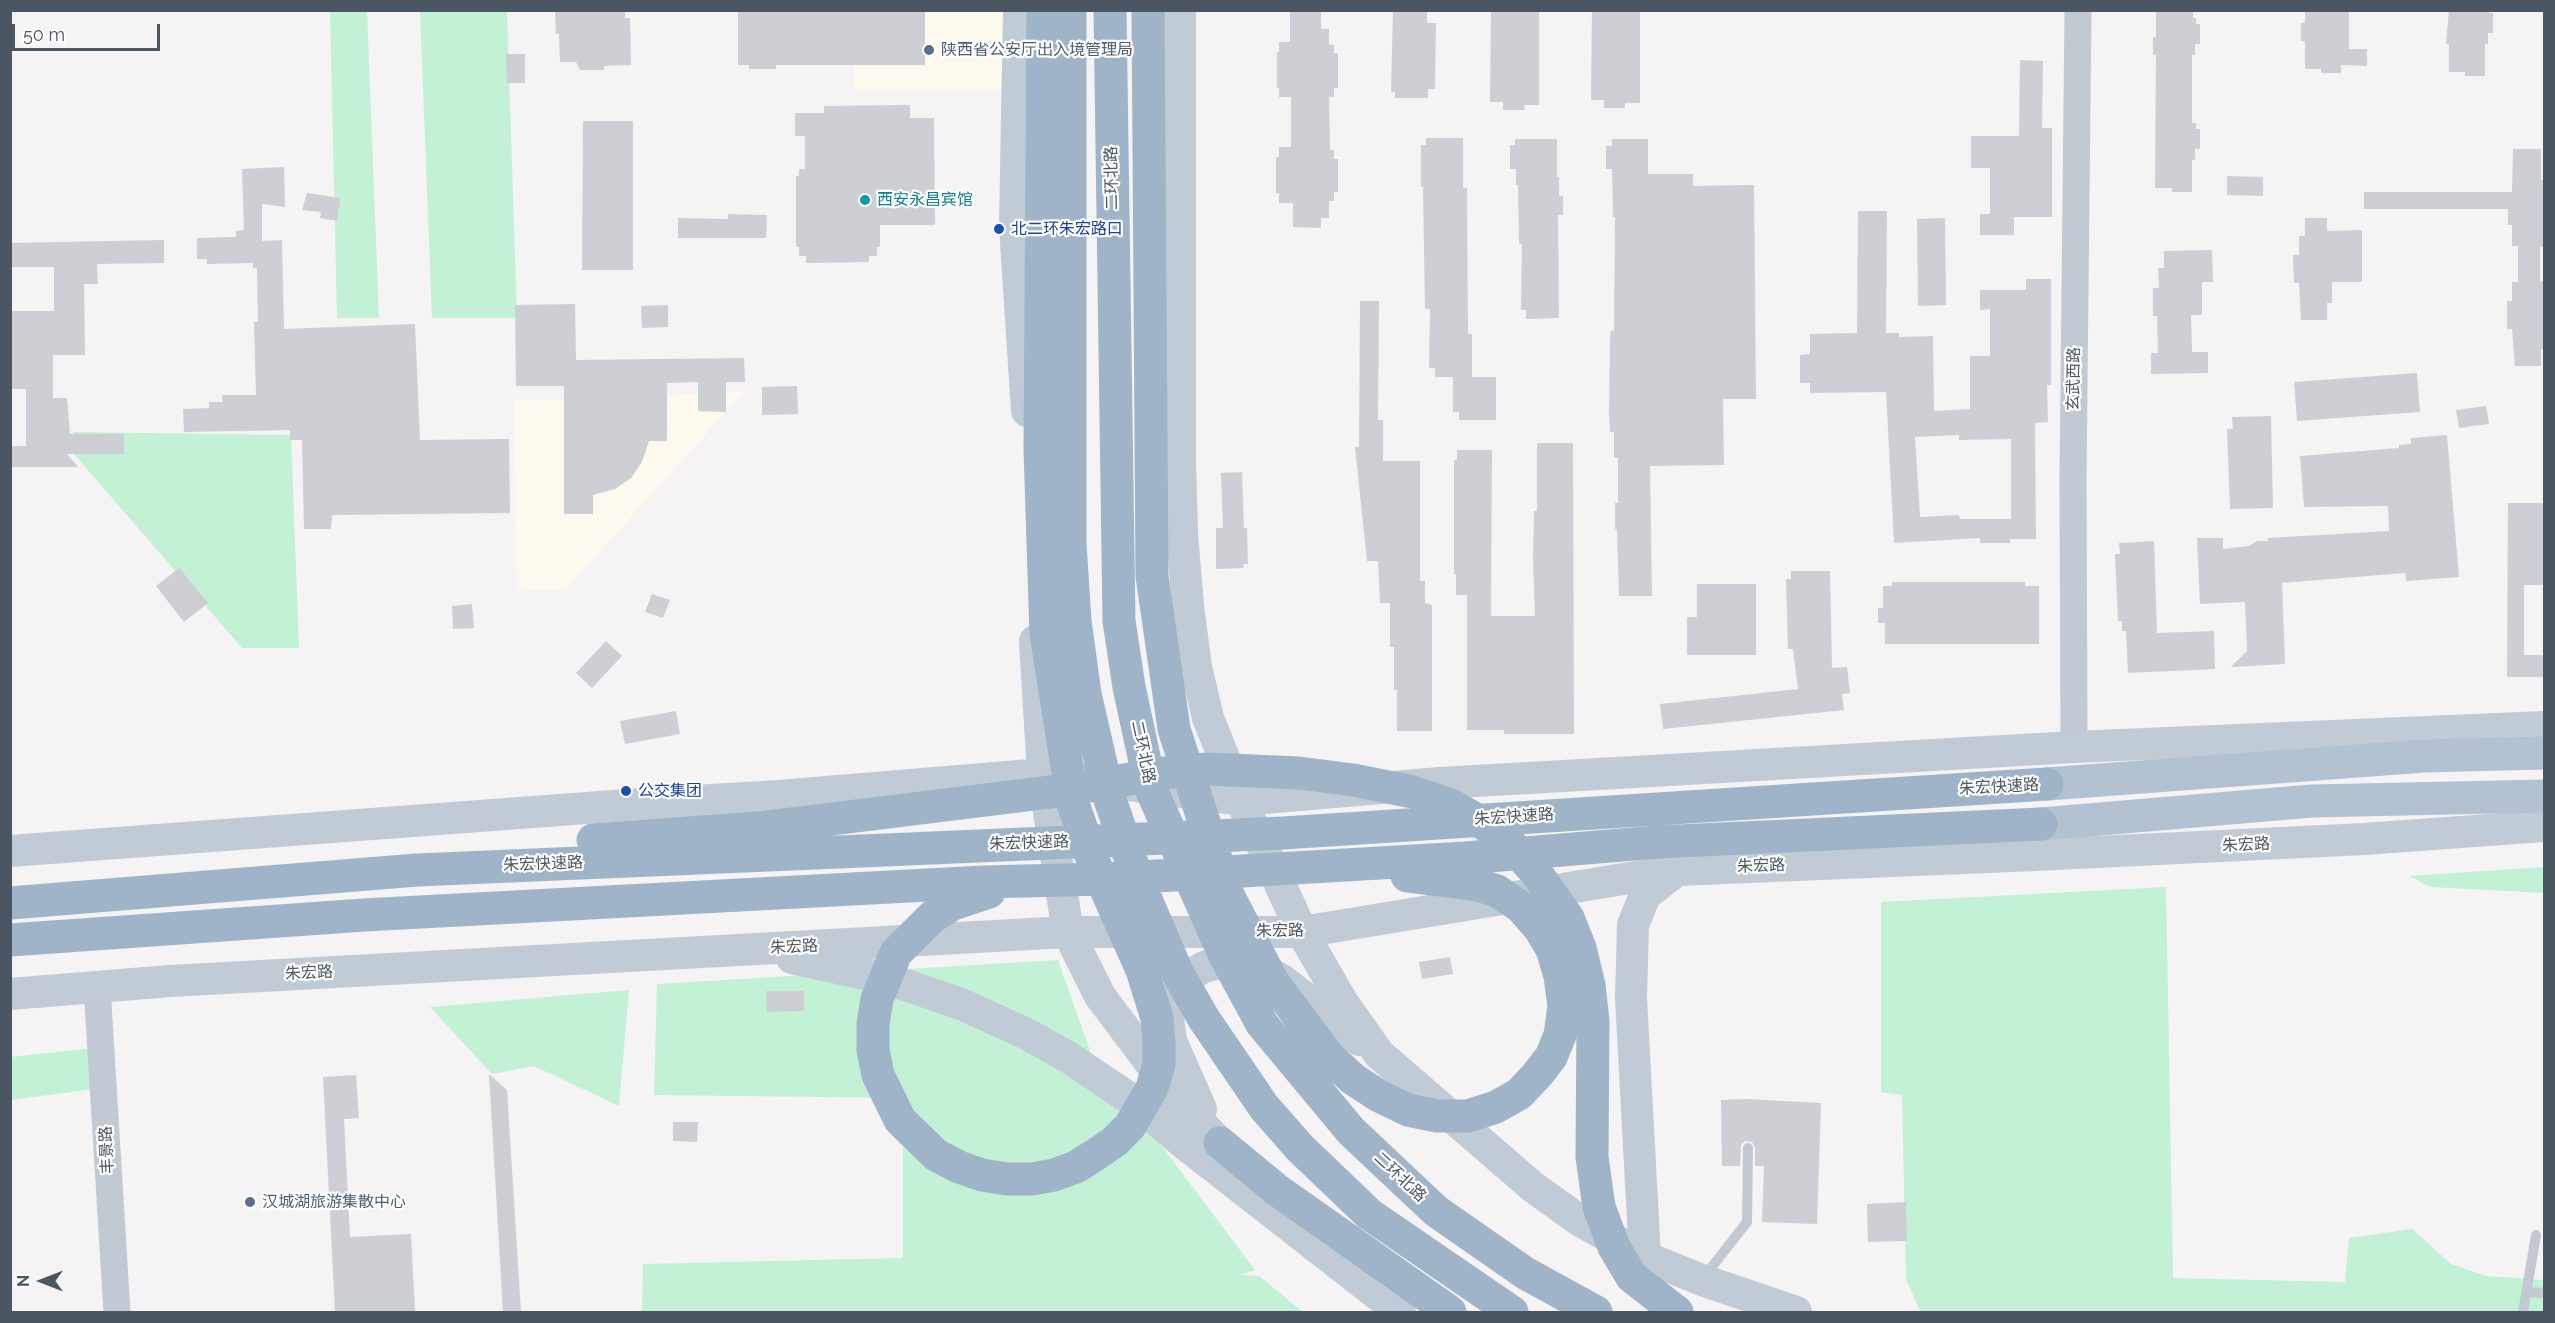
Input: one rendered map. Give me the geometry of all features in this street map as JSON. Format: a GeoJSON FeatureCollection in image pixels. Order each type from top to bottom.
{"type":"FeatureCollection","features":[{"type":"Feature","properties":{"kind":"highway"},"geometry":{"type":"LineString","coordinates":[[1043,10],[1040,450],[1046,634],[1073,804],[1092,858],[1142,970],[1157,1018],[1159,1064],[1152,1088],[1130,1126],[1114,1142],[1076,1167],[1054,1175],[1032,1179],[1007,1179],[982,1175],[959,1167],[936,1155],[900,1120],[878,1075],[873,1050],[873,1024],[877,999],[896,953],[932,916],[976,895],[1051,880]]}},
{"type":"Feature","properties":{"kind":"highway"},"geometry":{"type":"LineString","coordinates":[[1070,10],[1070,544],[1075,621],[1085,694],[1108,794],[1139,883],[1178,974],[1204,1019],[1264,1107],[1300,1148],[1369,1214],[1509,1311]]}},
{"type":"Feature","properties":{"kind":"highway"},"geometry":{"type":"LineString","coordinates":[[1149,10],[1152,576],[1174,729],[1227,893],[1273,982],[1329,1057],[1353,1079],[1379,1096],[1408,1110],[1437,1116],[1468,1116],[1496,1107],[1519,1094],[1538,1075],[1551,1057],[1560,1035],[1564,1006],[1560,976],[1552,949],[1540,929],[1521,906],[1497,891],[1478,885],[1346,865]]}},
{"type":"Feature","properties":{"kind":"highway","name":"二环北路"},"geometry":{"type":"LineString","coordinates":[[1110,25],[1119,621],[1129,687],[1151,789],[1225,956],[1262,1024],[1351,1131],[1437,1211],[1525,1274],[1596,1312]]}},
{"type":"Feature","properties":{"kind":"highway"},"geometry":{"type":"LineString","coordinates":[[417,870],[514,846],[758,828],[1073,789],[1170,772],[1207,769],[1299,773],[1353,780],[1413,792],[1451,805],[1484,824],[1511,845],[1535,871],[1568,918],[1580,948],[1593,1021],[1592,1157],[1599,1207],[1614,1247],[1632,1277],[1677,1312]]}},
{"type":"Feature","properties":{"kind":"highway","name":"朱宏快速路"},"geometry":{"type":"LineString","coordinates":[[10,903],[417,870],[1283,832],[2047,784]]}},
{"type":"Feature","properties":{"kind":"highway"},"geometry":{"type":"LineString","coordinates":[[10,940],[364,915],[1346,865],[1658,842],[2041,824]]}},
{"type":"Feature","properties":{"kind":"highway"},"geometry":{"type":"LineString","coordinates":[[1220,1143],[1277,1191],[1450,1312]]}},
{"type":"Feature","properties":{"kind":"main road"},"geometry":{"type":"LineString","coordinates":[[1019,10],[1015,227],[1027,412],[1032,586],[1043,774],[1068,932],[1106,1005],[1188,1110],[1220,1143]]}},
{"type":"Feature","properties":{"kind":"main road"},"geometry":{"type":"LineString","coordinates":[[1180,10],[1183,543],[1195,657],[1208,718],[1241,800],[1302,932],[1343,1003],[1379,1054]]}},
{"type":"Feature","properties":{"kind":"main road"},"geometry":{"type":"LineString","coordinates":[[10,851],[627,805],[779,796],[1043,774],[1241,800],[1440,783],[2074,747],[2544,727]]}},
{"type":"Feature","properties":{"kind":"main road"},"geometry":{"type":"LineString","coordinates":[[2047,784],[2424,756],[2544,753]]}},
{"type":"Feature","properties":{"kind":"main road"},"geometry":{"type":"LineString","coordinates":[[2041,824],[2312,801],[2544,796]]}},
{"type":"Feature","properties":{"kind":"main road","name":"朱宏路"},"geometry":{"type":"LineString","coordinates":[[10,994],[170,981],[1068,932],[1302,932],[1678,870],[2364,839],[2544,826]]}},
{"type":"Feature","properties":{"kind":"main road"},"geometry":{"type":"LineString","coordinates":[[1645,1257],[1631,998],[1633,925],[1645,895],[1678,870]]}},
{"type":"Feature","properties":{"kind":"main road"},"geometry":{"type":"LineString","coordinates":[[747,949],[822,963],[888,979],[961,1004],[1027,1034],[1138,1104],[1256,1200],[1400,1312]]}},
{"type":"Feature","properties":{"kind":"main road"},"geometry":{"type":"LineString","coordinates":[[1321,1222],[1256,1200],[1220,1143],[1184,1071],[1171,1041],[1168,1018],[1174,997],[1192,974],[1204,967],[1239,963],[1258,966],[1282,980],[1338,1025],[1379,1054],[1533,1187],[1579,1220],[1645,1257],[1702,1280],[1796,1312]]}},
{"type":"Feature","properties":{"kind":"street","name":"玄武西路"},"geometry":{"type":"LineString","coordinates":[[2074,747],[2073,466],[2078,10]]}},
{"type":"Feature","properties":{"kind":"street","name":"丰景路"},"geometry":{"type":"LineString","coordinates":[[97,987],[117,1312]]}},
{"type":"Feature","properties":{"kind":"lane"},"geometry":{"type":"LineString","coordinates":[[1702,1280],[1747,1222],[1748,1148]]}},
{"type":"Feature","properties":{"kind":"lane"},"geometry":{"type":"LineString","coordinates":[[2523,1312],[2536,1235]]}},
{"type":"Feature","properties":{"kind":"lane"},"geometry":{"type":"LineString","coordinates":[[2527,1292],[2544,1293]]}},
{"type":"Feature","properties":{"kind":"shaded area","name":"陕西省公安厅出入境管理局"},"geometry":{"type":"Polygon","coordinates":[[[854,11],[1004,11],[1005,89],[853,89],[854,11]]]}},
{"type":"Feature","properties":{"kind":"shaded area"},"geometry":{"type":"Polygon","coordinates":[[[744,392],[565,590],[517,591],[514,401],[744,392]]]}},
{"type":"Feature","properties":{"kind":"green space"},"geometry":{"type":"Polygon","coordinates":[[[330,11],[367,11],[379,318],[337,318],[330,11]]]}},
{"type":"Feature","properties":{"kind":"green space"},"geometry":{"type":"Polygon","coordinates":[[[420,11],[507,11],[517,318],[432,318],[420,11]]]}},
{"type":"Feature","properties":{"kind":"green space"},"geometry":{"type":"Polygon","coordinates":[[[73,432],[291,435],[299,648],[242,648],[73,453],[73,432]]]}},
{"type":"Feature","properties":{"kind":"green space"},"geometry":{"type":"Polygon","coordinates":[[[2544,867],[2544,893],[2430,887],[2409,876],[2544,867]]]}},
{"type":"Feature","properties":{"kind":"green space"},"geometry":{"type":"Polygon","coordinates":[[[2166,887],[2173,1278],[2345,1282],[2349,1238],[2412,1229],[2451,1264],[2486,1276],[2544,1280],[2544,1312],[1920,1311],[1906,1279],[1902,1095],[1881,1092],[1881,902],[2166,887]]]}},
{"type":"Feature","properties":{"kind":"green space"},"geometry":{"type":"Polygon","coordinates":[[[1058,960],[1090,1051],[1255,1270],[1240,1275],[1259,1276],[1303,1312],[642,1312],[643,1264],[903,1258],[903,1098],[654,1095],[657,984],[1058,960]]]}},
{"type":"Feature","properties":{"kind":"green space"},"geometry":{"type":"Polygon","coordinates":[[[629,990],[619,1106],[534,1066],[492,1074],[430,1007],[629,990]]]}},
{"type":"Feature","properties":{"kind":"green space"},"geometry":{"type":"Polygon","coordinates":[[[94,1048],[94,1089],[11,1100],[10,1057],[94,1048]]]}},
{"type":"Feature","properties":{"kind":"building"},"geometry":{"type":"Polygon","coordinates":[[[555,10],[625,10],[625,18],[630,18],[631,65],[604,66],[604,70],[580,70],[576,62],[560,62],[555,10]]]}},
{"type":"Feature","properties":{"kind":"building"},"geometry":{"type":"Polygon","coordinates":[[[738,10],[925,10],[925,65],[776,65],[776,69],[749,69],[749,65],[738,65],[738,10]]]}},
{"type":"Feature","properties":{"kind":"building"},"geometry":{"type":"Polygon","coordinates":[[[1290,10],[1321,10],[1321,29],[1329,29],[1329,44],[1334,45],[1334,53],[1338,53],[1338,88],[1334,88],[1334,97],[1329,97],[1330,150],[1334,150],[1334,159],[1338,159],[1338,192],[1334,192],[1334,201],[1329,201],[1329,218],[1321,218],[1321,228],[1293,227],[1293,203],[1279,203],[1279,193],[1276,193],[1276,157],[1279,157],[1279,147],[1291,147],[1291,97],[1279,97],[1279,88],[1277,88],[1277,52],[1279,52],[1279,42],[1290,42],[1290,10]]]}},
{"type":"Feature","properties":{"kind":"building"},"geometry":{"type":"Polygon","coordinates":[[[1393,10],[1427,10],[1427,23],[1436,23],[1435,89],[1428,89],[1428,98],[1395,98],[1395,92],[1391,92],[1393,10]]]}},
{"type":"Feature","properties":{"kind":"building"},"geometry":{"type":"Polygon","coordinates":[[[1491,10],[1539,11],[1539,105],[1524,105],[1525,110],[1503,110],[1503,102],[1490,102],[1491,10]]]}},
{"type":"Feature","properties":{"kind":"building"},"geometry":{"type":"Polygon","coordinates":[[[1592,10],[1640,10],[1640,103],[1625,103],[1625,108],[1604,108],[1604,100],[1591,100],[1592,10]]]}},
{"type":"Feature","properties":{"kind":"building"},"geometry":{"type":"Polygon","coordinates":[[[2156,10],[2193,10],[2196,24],[2200,24],[2200,44],[2195,44],[2195,55],[2192,55],[2192,123],[2196,123],[2196,129],[2200,129],[2200,149],[2195,149],[2195,160],[2192,160],[2192,192],[2172,192],[2172,188],[2155,188],[2156,55],[2153,55],[2153,37],[2156,37],[2156,10]]]}},
{"type":"Feature","properties":{"kind":"building"},"geometry":{"type":"Polygon","coordinates":[[[2305,10],[2349,10],[2349,49],[2367,49],[2367,66],[2341,65],[2341,73],[2321,73],[2321,69],[2305,69],[2305,41],[2301,41],[2301,23],[2305,23],[2305,10]]]}},
{"type":"Feature","properties":{"kind":"building"},"geometry":{"type":"Polygon","coordinates":[[[2449,10],[2489,10],[2489,13],[2493,13],[2493,33],[2488,33],[2488,44],[2485,44],[2485,76],[2465,76],[2465,72],[2449,72],[2449,44],[2446,44],[2449,10]]]}},
{"type":"Feature","properties":{"kind":"building"},"geometry":{"type":"Polygon","coordinates":[[[506,54],[525,54],[525,83],[507,83],[506,54]]]}},
{"type":"Feature","properties":{"kind":"building"},"geometry":{"type":"Polygon","coordinates":[[[2020,60],[2043,61],[2042,128],[2052,128],[2052,217],[2014,217],[2014,235],[1980,235],[1980,214],[1990,214],[1990,168],[1971,168],[1971,136],[2019,136],[2020,60]]]}},
{"type":"Feature","properties":{"kind":"building","name":"西安永昌宾馆"},"geometry":{"type":"Polygon","coordinates":[[[910,105],[910,118],[934,118],[935,225],[880,225],[880,247],[877,247],[877,256],[869,256],[869,262],[806,263],[806,256],[799,256],[799,247],[796,247],[796,176],[799,176],[799,169],[805,169],[805,136],[795,136],[795,113],[824,113],[824,106],[910,105]]]}},
{"type":"Feature","properties":{"kind":"building"},"geometry":{"type":"Polygon","coordinates":[[[583,121],[633,121],[633,270],[582,270],[583,121]]]}},
{"type":"Feature","properties":{"kind":"building"},"geometry":{"type":"Polygon","coordinates":[[[1426,138],[1463,138],[1463,188],[1467,188],[1468,334],[1472,334],[1472,377],[1496,377],[1496,420],[1459,420],[1459,412],[1453,412],[1453,377],[1435,377],[1435,368],[1429,368],[1430,309],[1425,309],[1423,187],[1421,187],[1421,145],[1426,145],[1426,138]]]}},
{"type":"Feature","properties":{"kind":"building"},"geometry":{"type":"Polygon","coordinates":[[[1515,139],[1557,139],[1559,196],[1563,196],[1563,215],[1558,215],[1559,318],[1526,319],[1526,310],[1521,310],[1522,244],[1519,244],[1518,185],[1516,185],[1516,169],[1510,169],[1510,145],[1515,145],[1515,139]]]}},
{"type":"Feature","properties":{"kind":"building"},"geometry":{"type":"Polygon","coordinates":[[[1612,139],[1648,139],[1648,174],[1693,174],[1693,186],[1754,185],[1756,399],[1723,399],[1724,465],[1650,466],[1652,596],[1619,596],[1617,529],[1615,529],[1615,503],[1618,503],[1618,458],[1614,458],[1614,432],[1610,432],[1609,413],[1610,338],[1611,331],[1614,331],[1615,217],[1613,217],[1612,169],[1606,169],[1606,146],[1612,146],[1612,139]]]}},
{"type":"Feature","properties":{"kind":"building"},"geometry":{"type":"Polygon","coordinates":[[[2513,149],[2541,149],[2541,180],[2544,180],[2544,247],[2540,247],[2540,281],[2544,281],[2544,349],[2541,349],[2541,366],[2515,366],[2512,329],[2507,329],[2507,301],[2512,301],[2512,282],[2518,282],[2518,246],[2512,246],[2512,225],[2508,225],[2508,209],[2364,209],[2364,192],[2512,192],[2513,149]]]}},
{"type":"Feature","properties":{"kind":"building"},"geometry":{"type":"Polygon","coordinates":[[[284,167],[285,207],[262,204],[262,241],[282,240],[284,329],[415,324],[420,440],[509,439],[510,513],[332,515],[331,529],[304,529],[302,440],[290,440],[290,430],[184,432],[183,409],[209,408],[209,402],[223,402],[222,395],[256,395],[254,322],[258,322],[257,268],[253,268],[253,263],[207,264],[207,259],[197,259],[197,238],[236,237],[236,231],[244,230],[242,169],[284,167]]]}},
{"type":"Feature","properties":{"kind":"building"},"geometry":{"type":"Polygon","coordinates":[[[2227,176],[2263,177],[2263,196],[2227,195],[2227,176]]]}},
{"type":"Feature","properties":{"kind":"building"},"geometry":{"type":"Polygon","coordinates":[[[307,193],[340,198],[337,221],[320,218],[321,212],[302,210],[307,193]]]}},
{"type":"Feature","properties":{"kind":"building"},"geometry":{"type":"Polygon","coordinates":[[[1858,211],[1887,211],[1886,333],[1899,333],[1899,337],[1933,336],[1934,411],[1970,409],[1970,356],[1990,356],[1990,309],[1980,310],[1980,290],[2026,290],[2026,279],[2051,279],[2051,385],[2047,385],[2048,422],[2035,423],[2036,539],[2010,539],[2010,543],[1980,543],[1980,538],[1894,543],[1886,392],[1810,393],[1810,383],[1800,383],[1800,355],[1810,354],[1810,334],[1857,333],[1858,211]],[[1959,435],[1915,437],[1920,517],[1959,515],[1960,519],[2011,519],[2011,439],[1959,440],[1959,435]]]}},
{"type":"Feature","properties":{"kind":"building"},"geometry":{"type":"Polygon","coordinates":[[[728,214],[767,215],[766,238],[678,238],[678,218],[728,219],[728,214]]]}},
{"type":"Feature","properties":{"kind":"building"},"geometry":{"type":"Polygon","coordinates":[[[1945,218],[1946,305],[1918,306],[1917,219],[1945,218]]]}},
{"type":"Feature","properties":{"kind":"building"},"geometry":{"type":"Polygon","coordinates":[[[2305,218],[2327,218],[2327,231],[2362,230],[2362,282],[2332,282],[2332,303],[2327,303],[2327,320],[2301,320],[2299,283],[2294,283],[2293,255],[2299,255],[2299,236],[2305,236],[2305,218]]]}},
{"type":"Feature","properties":{"kind":"building"},"geometry":{"type":"Polygon","coordinates":[[[164,240],[164,263],[97,264],[98,284],[84,284],[85,355],[53,355],[53,398],[67,398],[70,434],[124,434],[124,454],[67,454],[78,467],[10,467],[10,446],[26,446],[26,389],[10,389],[10,311],[54,311],[54,267],[10,267],[10,243],[164,240]]]}},
{"type":"Feature","properties":{"kind":"building"},"geometry":{"type":"Polygon","coordinates":[[[2212,250],[2213,282],[2202,282],[2202,315],[2191,315],[2192,352],[2208,352],[2208,373],[2151,374],[2151,353],[2158,353],[2157,316],[2153,316],[2153,288],[2159,288],[2158,268],[2164,268],[2164,251],[2212,250]]]}},
{"type":"Feature","properties":{"kind":"building"},"geometry":{"type":"Polygon","coordinates":[[[1360,301],[1379,301],[1378,420],[1383,420],[1383,461],[1420,461],[1420,581],[1425,581],[1425,603],[1432,605],[1432,731],[1397,731],[1394,647],[1390,647],[1390,603],[1380,603],[1378,561],[1367,561],[1355,447],[1359,447],[1360,301]]]}},
{"type":"Feature","properties":{"kind":"building"},"geometry":{"type":"Polygon","coordinates":[[[575,304],[576,360],[744,358],[745,382],[726,382],[726,412],[698,411],[698,382],[667,383],[667,441],[649,441],[642,462],[631,478],[615,489],[593,495],[593,514],[564,514],[564,386],[516,386],[515,305],[575,304]]]}},
{"type":"Feature","properties":{"kind":"building"},"geometry":{"type":"Polygon","coordinates":[[[668,305],[668,327],[642,328],[641,306],[668,305]]]}},
{"type":"Feature","properties":{"kind":"building"},"geometry":{"type":"Polygon","coordinates":[[[2417,373],[2420,412],[2297,421],[2294,382],[2417,373]]]}},
{"type":"Feature","properties":{"kind":"building"},"geometry":{"type":"Polygon","coordinates":[[[797,386],[798,414],[762,415],[762,387],[797,386]]]}},
{"type":"Feature","properties":{"kind":"building"},"geometry":{"type":"Polygon","coordinates":[[[2486,406],[2489,424],[2459,428],[2456,410],[2486,406]]]}},
{"type":"Feature","properties":{"kind":"building"},"geometry":{"type":"Polygon","coordinates":[[[2271,416],[2273,508],[2230,509],[2227,429],[2233,429],[2232,417],[2271,416]]]}},
{"type":"Feature","properties":{"kind":"building"},"geometry":{"type":"Polygon","coordinates":[[[2447,435],[2459,577],[2406,581],[2405,573],[2282,583],[2285,664],[2231,667],[2247,651],[2245,602],[2200,604],[2197,538],[2223,538],[2223,549],[2249,546],[2257,541],[2268,541],[2268,538],[2389,531],[2388,506],[2304,507],[2300,456],[2399,448],[2399,445],[2411,444],[2411,438],[2447,435]]]}},
{"type":"Feature","properties":{"kind":"building"},"geometry":{"type":"Polygon","coordinates":[[[1537,443],[1573,443],[1574,734],[1504,734],[1504,730],[1467,730],[1467,595],[1456,595],[1454,460],[1457,460],[1457,450],[1492,450],[1491,616],[1535,616],[1533,558],[1534,511],[1537,511],[1537,443]]]}},
{"type":"Feature","properties":{"kind":"building"},"geometry":{"type":"Polygon","coordinates":[[[1242,472],[1248,564],[1243,564],[1244,568],[1216,569],[1216,528],[1223,528],[1221,473],[1242,472]]]}},
{"type":"Feature","properties":{"kind":"building"},"geometry":{"type":"Polygon","coordinates":[[[2508,503],[2544,503],[2544,585],[2524,585],[2524,655],[2544,655],[2544,677],[2507,677],[2508,503]]]}},
{"type":"Feature","properties":{"kind":"building"},"geometry":{"type":"Polygon","coordinates":[[[2154,541],[2157,633],[2214,631],[2215,669],[2128,673],[2126,631],[2122,631],[2122,621],[2118,621],[2115,554],[2120,554],[2119,543],[2154,541]]]}},
{"type":"Feature","properties":{"kind":"building"},"geometry":{"type":"Polygon","coordinates":[[[179,568],[208,603],[184,622],[156,586],[179,568]]]}},
{"type":"Feature","properties":{"kind":"building"},"geometry":{"type":"Polygon","coordinates":[[[1791,571],[1830,571],[1832,668],[1847,667],[1850,693],[1842,694],[1844,710],[1663,729],[1660,704],[1798,689],[1793,649],[1788,649],[1786,579],[1791,579],[1791,571]]]}},
{"type":"Feature","properties":{"kind":"building"},"geometry":{"type":"Polygon","coordinates":[[[1892,582],[2025,582],[2025,586],[2039,586],[2039,644],[1885,644],[1885,623],[1878,623],[1878,608],[1883,608],[1883,586],[1892,586],[1892,582]]]}},
{"type":"Feature","properties":{"kind":"building"},"geometry":{"type":"Polygon","coordinates":[[[1697,584],[1756,584],[1756,655],[1687,655],[1687,617],[1697,617],[1697,584]]]}},
{"type":"Feature","properties":{"kind":"building"},"geometry":{"type":"Polygon","coordinates":[[[652,594],[670,600],[663,618],[645,612],[652,594]]]}},
{"type":"Feature","properties":{"kind":"building"},"geometry":{"type":"Polygon","coordinates":[[[472,604],[474,628],[453,629],[452,606],[472,604]]]}},
{"type":"Feature","properties":{"kind":"building"},"geometry":{"type":"Polygon","coordinates":[[[606,641],[622,656],[592,688],[576,673],[606,641]]]}},
{"type":"Feature","properties":{"kind":"building"},"geometry":{"type":"Polygon","coordinates":[[[676,711],[680,734],[625,744],[620,721],[676,711]]]}},
{"type":"Feature","properties":{"kind":"building"},"geometry":{"type":"Polygon","coordinates":[[[1450,957],[1453,974],[1422,979],[1419,962],[1450,957]]]}},
{"type":"Feature","properties":{"kind":"building"},"geometry":{"type":"Polygon","coordinates":[[[766,991],[804,991],[804,1011],[767,1012],[766,991]]]}},
{"type":"Feature","properties":{"kind":"building"},"geometry":{"type":"Polygon","coordinates":[[[489,1074],[507,1090],[521,1312],[503,1312],[489,1074]]]}},
{"type":"Feature","properties":{"kind":"building"},"geometry":{"type":"Polygon","coordinates":[[[356,1075],[359,1118],[344,1119],[350,1237],[411,1234],[415,1312],[335,1312],[323,1077],[356,1075]]]}},
{"type":"Feature","properties":{"kind":"building"},"geometry":{"type":"Polygon","coordinates":[[[1721,1100],[1821,1103],[1817,1224],[1762,1222],[1764,1166],[1755,1166],[1755,1148],[1752,1142],[1745,1141],[1741,1145],[1740,1166],[1722,1166],[1721,1100]]]}},
{"type":"Feature","properties":{"kind":"building"},"geometry":{"type":"Polygon","coordinates":[[[673,1122],[698,1122],[697,1142],[673,1141],[673,1122]]]}},
{"type":"Feature","properties":{"kind":"building"},"geometry":{"type":"Polygon","coordinates":[[[1906,1202],[1907,1241],[1868,1242],[1867,1204],[1906,1202]]]}},
{"type":"Feature","properties":{"kind":"place","name":"陕西省公安厅出入境管理局"},"geometry":{"type":"Point","coordinates":[929,50]}},
{"type":"Feature","properties":{"kind":"place","name":"西安永昌宾馆"},"geometry":{"type":"Point","coordinates":[865,200]}},
{"type":"Feature","properties":{"kind":"place","name":"北二环朱宏路口"},"geometry":{"type":"Point","coordinates":[999,229]}},
{"type":"Feature","properties":{"kind":"place","name":"公交集团"},"geometry":{"type":"Point","coordinates":[626,791]}},
{"type":"Feature","properties":{"kind":"place","name":"汉城湖旅游集散中心"},"geometry":{"type":"Point","coordinates":[250,1202]}}]}
